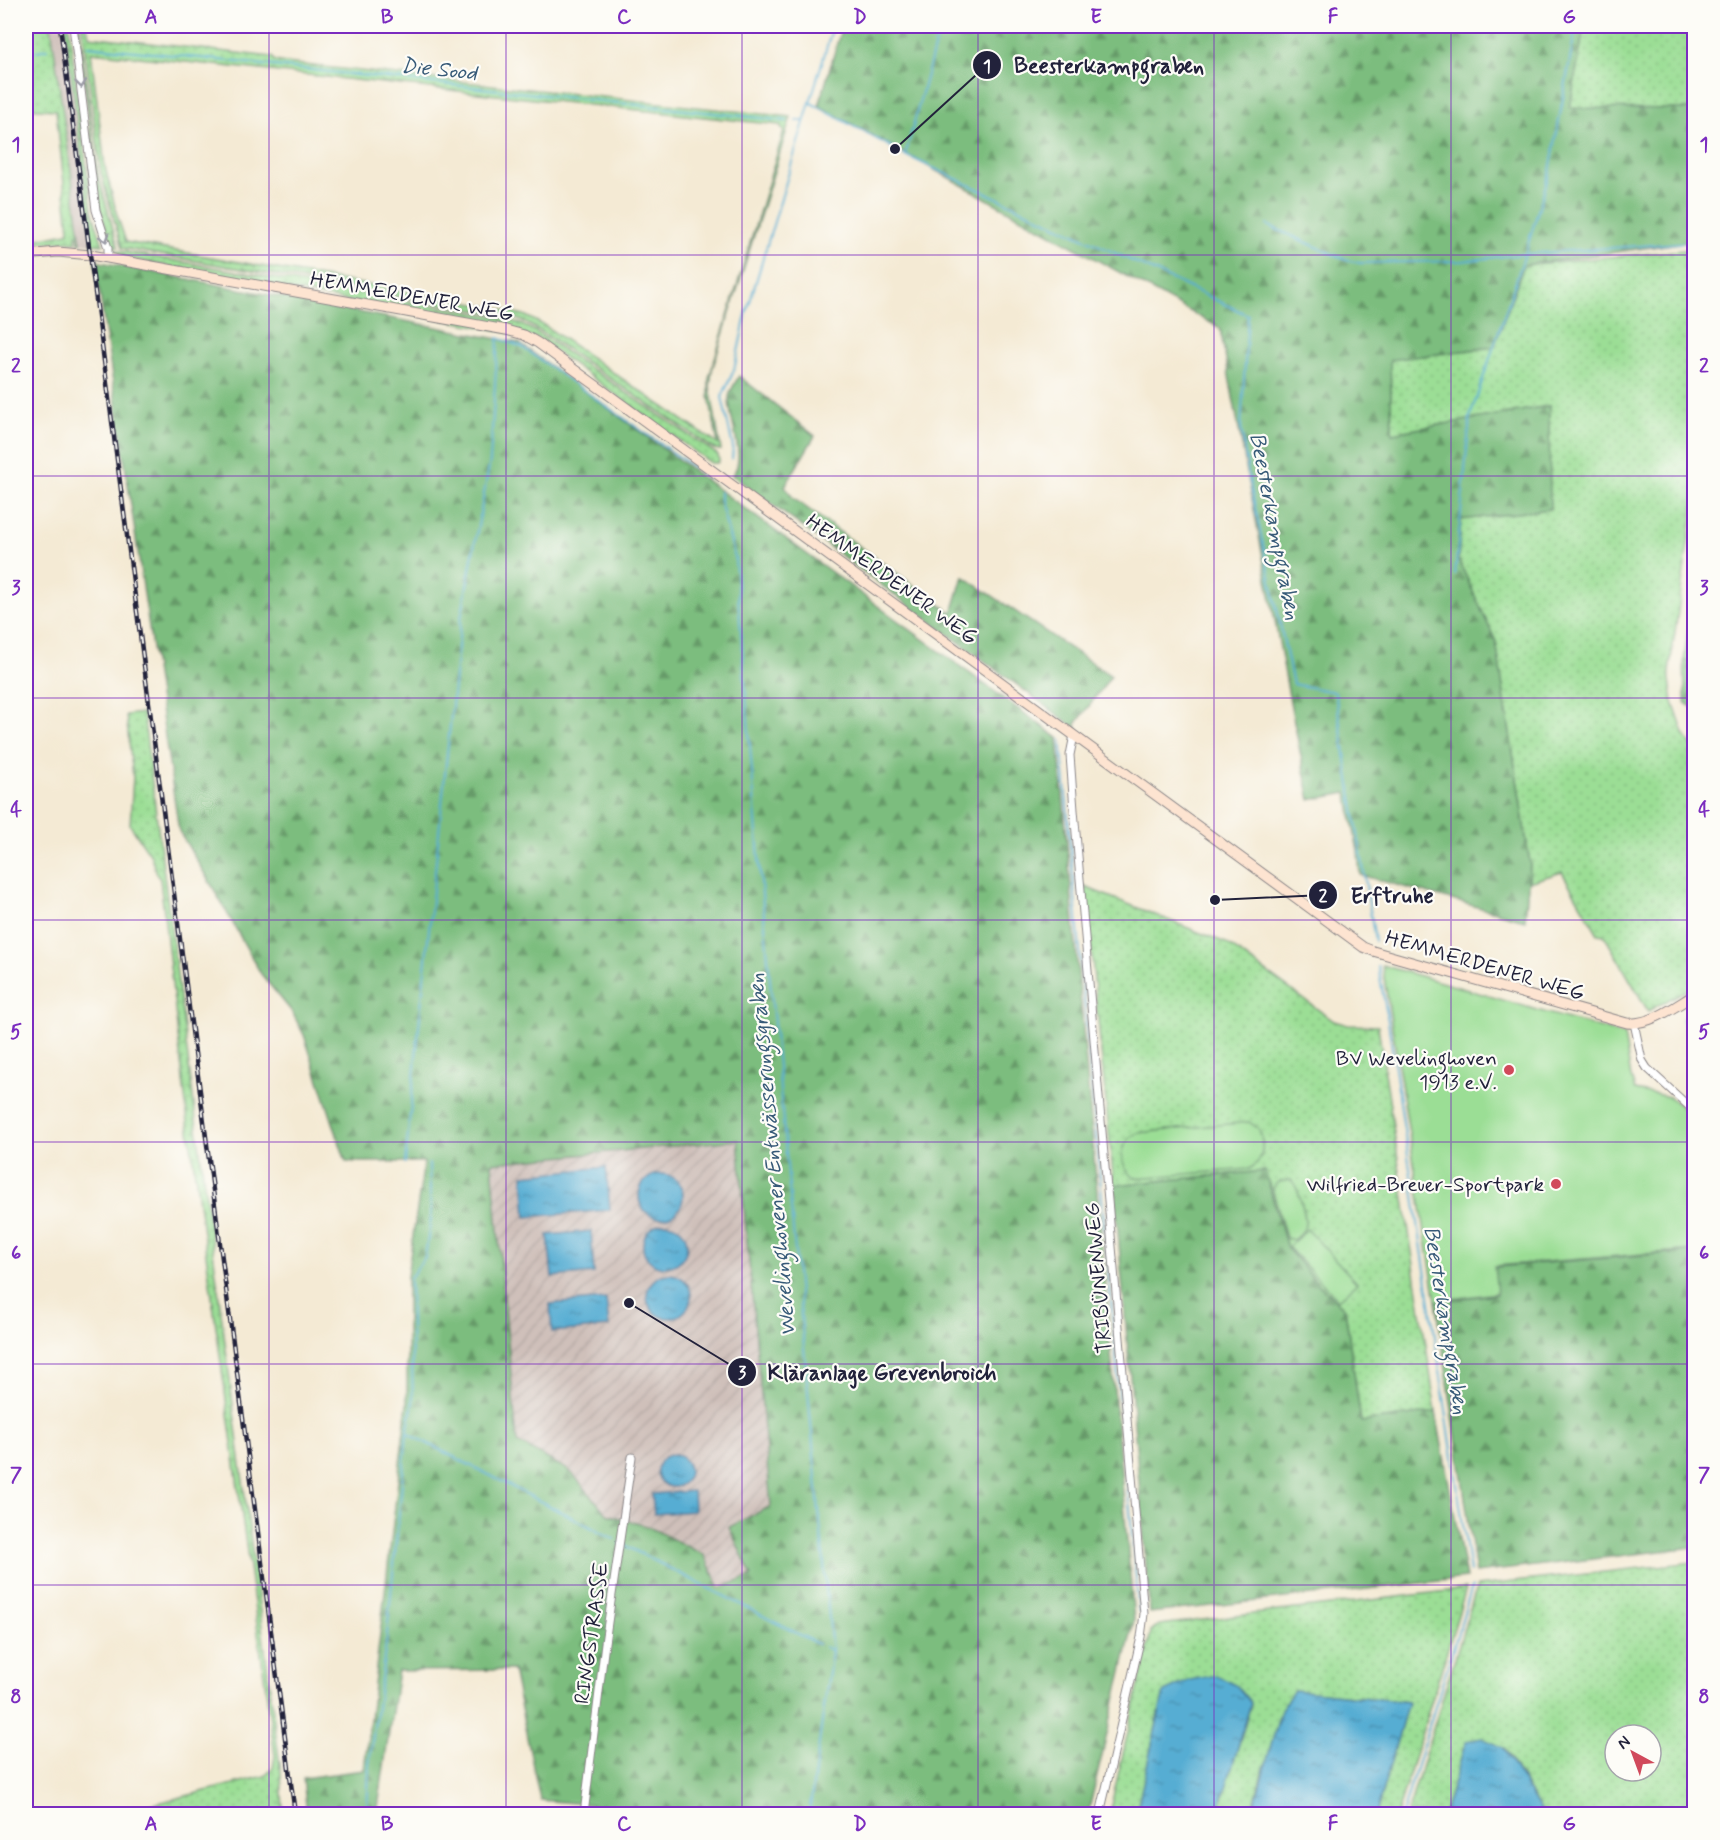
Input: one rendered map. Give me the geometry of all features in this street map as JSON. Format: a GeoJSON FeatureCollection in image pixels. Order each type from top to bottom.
{"type":"FeatureCollection","features":[{"type":"Feature","properties":{"kind":"main road","name":"HEMMERDENER WEG"},"geometry":{"type":"LineString","coordinates":[[26,255],[68,252],[108,258],[506,330],[530,338],[716,471],[1368,950],[1605,1018],[1634,1023],[1651,1019],[1695,995]]}},
{"type":"Feature","properties":{"kind":"street"},"geometry":{"type":"LineString","coordinates":[[73,26],[96,210],[108,248],[108,258]]}},
{"type":"Feature","properties":{"kind":"street","name":"TRIBÜNENWEG"},"geometry":{"type":"LineString","coordinates":[[1074,735],[1070,755],[1074,810],[1144,1614],[1141,1637],[1100,1815]]}},
{"type":"Feature","properties":{"kind":"street"},"geometry":{"type":"LineString","coordinates":[[1634,1023],[1644,1064],[1656,1078],[1695,1111]]}},
{"type":"Feature","properties":{"kind":"street","name":"RINGSTRASSE"},"geometry":{"type":"LineString","coordinates":[[584,1815],[605,1642],[633,1457]]}},
{"type":"Feature","properties":{"kind":"shaded area"},"geometry":{"type":"Polygon","coordinates":[[[51,26],[65,26],[92,244],[81,243],[51,26]]]}},
{"type":"Feature","properties":{"kind":"shaded area"},"geometry":{"type":"Polygon","coordinates":[[[738,1140],[772,1507],[752,1576],[720,1588],[649,1527],[607,1514],[570,1471],[517,1443],[492,1162],[738,1140]]]}},
{"type":"Feature","properties":{"kind":"green space"},"geometry":{"type":"Polygon","coordinates":[[[26,26],[51,26],[81,243],[79,243],[78,234],[76,242],[26,244],[26,241],[67,233],[69,230],[56,110],[26,108],[26,26]]]}},
{"type":"Feature","properties":{"kind":"green space"},"geometry":{"type":"Polygon","coordinates":[[[65,26],[69,26],[92,210],[103,245],[92,244],[65,26]]]}},
{"type":"Feature","properties":{"kind":"green space"},"geometry":{"type":"Polygon","coordinates":[[[77,26],[79,26],[98,175],[118,247],[112,247],[100,208],[77,26]]]}},
{"type":"Feature","properties":{"kind":"green space"},"geometry":{"type":"Polygon","coordinates":[[[82,26],[87,26],[89,36],[272,57],[275,61],[286,63],[791,117],[712,370],[710,387],[721,450],[714,449],[537,329],[520,320],[492,313],[122,248],[101,173],[82,26]],[[91,52],[105,167],[126,242],[486,306],[524,315],[545,326],[718,444],[709,396],[709,378],[784,131],[780,125],[91,52]]]}},
{"type":"Feature","properties":{"kind":"green space"},"geometry":{"type":"Polygon","coordinates":[[[842,26],[1584,26],[1570,108],[1694,109],[1694,241],[1524,265],[1494,347],[1390,360],[1392,433],[1549,406],[1550,509],[1461,520],[1458,559],[1496,642],[1530,864],[1525,920],[1360,875],[1347,793],[1310,800],[1220,328],[819,106],[842,26]]]}},
{"type":"Feature","properties":{"kind":"green space"},"geometry":{"type":"Polygon","coordinates":[[[1584,26],[1694,26],[1694,109],[1570,109],[1584,26]]]}},
{"type":"Feature","properties":{"kind":"green space"},"geometry":{"type":"Polygon","coordinates":[[[1694,249],[1694,504],[1669,672],[1673,702],[1684,734],[1694,750],[1694,986],[1648,1011],[1604,935],[1598,934],[1562,872],[1529,882],[1530,864],[1496,642],[1458,559],[1461,520],[1549,406],[1392,434],[1390,359],[1494,347],[1523,265],[1694,249]]]}},
{"type":"Feature","properties":{"kind":"green space"},"geometry":{"type":"Polygon","coordinates":[[[114,250],[492,316],[518,323],[535,331],[718,455],[719,461],[711,463],[537,338],[122,257],[114,250]]]}},
{"type":"Feature","properties":{"kind":"green space"},"geometry":{"type":"Polygon","coordinates":[[[95,261],[519,343],[1058,738],[1134,1621],[1088,1814],[594,1814],[595,1805],[540,1800],[513,1670],[398,1671],[377,1814],[307,1814],[303,1778],[364,1770],[407,1404],[407,1276],[424,1162],[346,1162],[304,1035],[292,1012],[261,974],[179,831],[95,261]],[[738,1140],[492,1163],[517,1442],[570,1471],[607,1514],[649,1527],[704,1555],[720,1588],[752,1576],[729,1527],[771,1506],[738,1140]]]}},
{"type":"Feature","properties":{"kind":"green space"},"geometry":{"type":"Polygon","coordinates":[[[739,376],[815,436],[785,486],[793,498],[952,613],[963,576],[1111,676],[1076,724],[1077,729],[732,475],[736,468],[738,449],[729,397],[739,376]]]}},
{"type":"Feature","properties":{"kind":"green space"},"geometry":{"type":"Polygon","coordinates":[[[1694,589],[1694,661],[1684,660],[1694,589]]]}},
{"type":"Feature","properties":{"kind":"green space"},"geometry":{"type":"Polygon","coordinates":[[[1684,660],[1694,661],[1694,708],[1685,703],[1684,660]]]}},
{"type":"Feature","properties":{"kind":"green space"},"geometry":{"type":"Polygon","coordinates":[[[143,713],[281,1773],[283,1811],[270,1814],[114,1814],[265,1776],[273,1768],[275,1756],[188,1123],[160,879],[156,874],[151,856],[130,825],[133,777],[126,715],[143,713]]]}},
{"type":"Feature","properties":{"kind":"green space"},"geometry":{"type":"Polygon","coordinates":[[[1085,887],[1226,943],[1334,1021],[1348,1025],[1378,1026],[1436,1412],[1361,1422],[1345,1309],[1317,1283],[1287,1248],[1265,1171],[1114,1185],[1085,887]]]}},
{"type":"Feature","properties":{"kind":"green space","name":"Wilfried-Breuer-Sportpark"},"geometry":{"type":"Polygon","coordinates":[[[1382,965],[1624,1035],[1635,1090],[1670,1097],[1694,1118],[1694,1250],[1494,1266],[1497,1293],[1436,1301],[1382,965]]]}},
{"type":"Feature","properties":{"kind":"green space"},"geometry":{"type":"Polygon","coordinates":[[[1249,1122],[1259,1129],[1262,1152],[1258,1161],[1249,1169],[1135,1178],[1125,1167],[1124,1148],[1127,1142],[1138,1133],[1249,1122]]]}},
{"type":"Feature","properties":{"kind":"green space"},"geometry":{"type":"Polygon","coordinates":[[[1265,1171],[1287,1248],[1317,1283],[1345,1309],[1361,1422],[1436,1412],[1466,1578],[1150,1613],[1114,1185],[1265,1171]]]}},
{"type":"Feature","properties":{"kind":"green space"},"geometry":{"type":"Polygon","coordinates":[[[1291,1180],[1299,1194],[1305,1221],[1303,1230],[1293,1240],[1286,1238],[1273,1191],[1277,1183],[1291,1180]]]}},
{"type":"Feature","properties":{"kind":"green space"},"geometry":{"type":"Polygon","coordinates":[[[1307,1229],[1357,1283],[1338,1300],[1288,1247],[1307,1229]]]}},
{"type":"Feature","properties":{"kind":"green space"},"geometry":{"type":"Polygon","coordinates":[[[1694,1251],[1694,1547],[1476,1573],[1436,1301],[1497,1294],[1494,1267],[1694,1251]]]}},
{"type":"Feature","properties":{"kind":"green space"},"geometry":{"type":"Polygon","coordinates":[[[1694,1562],[1694,1814],[1543,1814],[1504,1748],[1466,1741],[1444,1814],[1407,1814],[1477,1586],[1694,1562]]]}},
{"type":"Feature","properties":{"kind":"green space"},"geometry":{"type":"Polygon","coordinates":[[[1466,1589],[1397,1814],[1376,1814],[1408,1702],[1294,1690],[1261,1776],[1252,1814],[1218,1814],[1251,1704],[1164,1692],[1136,1814],[1109,1814],[1151,1632],[1159,1625],[1466,1589]]]}},
{"type":"Feature","properties":{"kind":"water"},"geometry":{"type":"Polygon","coordinates":[[[606,1167],[610,1210],[526,1217],[523,1175],[606,1167]]]}},
{"type":"Feature","properties":{"kind":"water"},"geometry":{"type":"Polygon","coordinates":[[[661,1174],[677,1180],[683,1196],[677,1212],[661,1218],[645,1212],[639,1196],[645,1180],[661,1174]]]}},
{"type":"Feature","properties":{"kind":"water"},"geometry":{"type":"Polygon","coordinates":[[[665,1223],[681,1229],[687,1245],[681,1261],[665,1267],[649,1261],[643,1245],[649,1229],[665,1223]]]}},
{"type":"Feature","properties":{"kind":"water"},"geometry":{"type":"Polygon","coordinates":[[[591,1231],[594,1273],[552,1277],[548,1235],[591,1231]]]}},
{"type":"Feature","properties":{"kind":"water"},"geometry":{"type":"Polygon","coordinates":[[[669,1274],[685,1280],[691,1296],[685,1312],[669,1318],[653,1312],[647,1296],[653,1280],[669,1274]]]}},
{"type":"Feature","properties":{"kind":"water"},"geometry":{"type":"Polygon","coordinates":[[[606,1299],[609,1327],[552,1332],[550,1304],[606,1299]]]}},
{"type":"Feature","properties":{"kind":"water"},"geometry":{"type":"Polygon","coordinates":[[[673,1455],[684,1460],[689,1471],[684,1482],[673,1487],[662,1482],[657,1471],[662,1460],[673,1455]]]}},
{"type":"Feature","properties":{"kind":"water"},"geometry":{"type":"Polygon","coordinates":[[[693,1491],[694,1511],[654,1514],[652,1494],[693,1491]]]}},
{"type":"Feature","properties":{"kind":"water"},"geometry":{"type":"Polygon","coordinates":[[[1216,1675],[1237,1686],[1251,1703],[1218,1814],[1136,1814],[1164,1692],[1190,1680],[1216,1675]]]}},
{"type":"Feature","properties":{"kind":"water"},"geometry":{"type":"Polygon","coordinates":[[[1294,1690],[1408,1702],[1376,1814],[1252,1814],[1281,1709],[1294,1690]]]}},
{"type":"Feature","properties":{"kind":"water"},"geometry":{"type":"Polygon","coordinates":[[[1482,1738],[1503,1748],[1543,1814],[1444,1814],[1466,1741],[1482,1738]]]}},
{"type":"Feature","properties":{"kind":"waterway","name":"Wevelinghovener Entwässerungsgraben"},"geometry":{"type":"LineString","coordinates":[[732,459],[733,447],[722,397],[734,370],[746,315],[833,26]]}},
{"type":"Feature","properties":{"kind":"waterway"},"geometry":{"type":"LineString","coordinates":[[905,156],[940,26]]}},
{"type":"Feature","properties":{"kind":"waterway"},"geometry":{"type":"LineString","coordinates":[[1455,575],[1470,417],[1525,254],[1550,171],[1576,26]]}},
{"type":"Feature","properties":{"kind":"waterway","name":"Die Sood"},"geometry":{"type":"LineString","coordinates":[[88,46],[787,121]]}},
{"type":"Feature","properties":{"kind":"waterway","name":"Die Sood"},"geometry":{"type":"LineString","coordinates":[[27,53],[47,49]]}},
{"type":"Feature","properties":{"kind":"waterway","name":"Beesterkampgraben"},"geometry":{"type":"LineString","coordinates":[[811,103],[895,149]]}},
{"type":"Feature","properties":{"kind":"waterway","name":"Die Sood"},"geometry":{"type":"LineString","coordinates":[[796,121],[804,121]]}},
{"type":"Feature","properties":{"kind":"waterway","name":"Beesterkampgraben"},"geometry":{"type":"LineString","coordinates":[[903,154],[1248,315],[1241,427],[1249,479],[1293,684],[1335,692],[1375,941]]}},
{"type":"Feature","properties":{"kind":"waterway"},"geometry":{"type":"LineString","coordinates":[[1267,225],[1346,260],[1360,263],[1462,261],[1525,254],[1694,242]]}},
{"type":"Feature","properties":{"kind":"waterway"},"geometry":{"type":"LineString","coordinates":[[405,1163],[461,618],[490,461],[498,338],[522,347],[709,478]]}},
{"type":"Feature","properties":{"kind":"waterway","name":"Wevelinghovener Entwässerungsgraben"},"geometry":{"type":"LineString","coordinates":[[720,492],[720,501],[735,558],[760,872],[832,1651],[809,1814]]}},
{"type":"Feature","properties":{"kind":"waterway"},"geometry":{"type":"LineString","coordinates":[[1061,740],[1139,1612]]}},
{"type":"Feature","properties":{"kind":"waterway","name":"Beesterkampgraben"},"geometry":{"type":"LineString","coordinates":[[1378,966],[1470,1572]]}},
{"type":"Feature","properties":{"kind":"waterway"},"geometry":{"type":"LineString","coordinates":[[1683,1018],[1694,1066]]}},
{"type":"Feature","properties":{"kind":"waterway"},"geometry":{"type":"LineString","coordinates":[[429,1164],[431,1218],[425,1257],[410,1278],[413,1402],[407,1433],[614,1539]]}},
{"type":"Feature","properties":{"kind":"waterway"},"geometry":{"type":"LineString","coordinates":[[367,1814],[369,1764],[386,1644],[407,1433]]}},
{"type":"Feature","properties":{"kind":"waterway"},"geometry":{"type":"LineString","coordinates":[[620,1543],[818,1644]]}},
{"type":"Feature","properties":{"kind":"waterway","name":"Beesterkampgraben"},"geometry":{"type":"LineString","coordinates":[[1402,1814],[1472,1587]]}},
{"type":"Feature","properties":{"kind":"waterway","name":"Wevelinghovener Entwässerungsgraben"},"geometry":{"type":"LineString","coordinates":[[825,1647],[832,1651]]}},
{"type":"Feature","properties":{"kind":"railway"},"geometry":{"type":"LineString","coordinates":[[60,26],[295,1814]]}},
{"type":"Feature","properties":{"kind":"place","name":"Beesterkampgraben"},"geometry":{"type":"Point","coordinates":[895,149]}},
{"type":"Feature","properties":{"kind":"place","name":"Erftruhe"},"geometry":{"type":"Point","coordinates":[1215,900]}},
{"type":"Feature","properties":{"kind":"place","name":"BV Wevelinghoven 1913 e.V."},"geometry":{"type":"Point","coordinates":[1509,1070]}},
{"type":"Feature","properties":{"kind":"place","name":"Wilfried-Breuer-Sportpark"},"geometry":{"type":"Point","coordinates":[1556,1184]}},
{"type":"Feature","properties":{"kind":"place","name":"Kläranlage Grevenbroich"},"geometry":{"type":"Point","coordinates":[629,1303]}}]}
